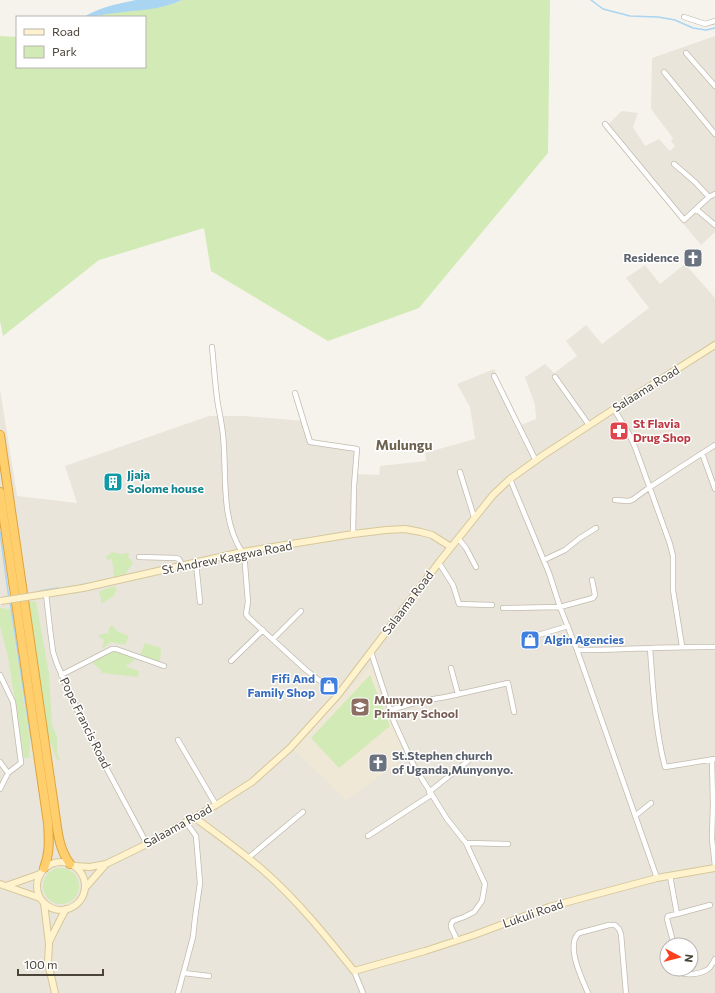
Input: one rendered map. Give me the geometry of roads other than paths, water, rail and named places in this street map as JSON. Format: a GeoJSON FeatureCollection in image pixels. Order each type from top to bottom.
{"type":"FeatureCollection","features":[{"type":"Feature","properties":{"kind":"highway"},"geometry":{"type":"LineString","coordinates":[[0,435],[58,838],[64,855],[72,865]]}},
{"type":"Feature","properties":{"kind":"highway"},"geometry":{"type":"LineString","coordinates":[[0,492],[48,823],[50,845],[48,858],[42,871]]}},
{"type":"Feature","properties":{"kind":"main road","name":"Salaama Road"},"geometry":{"type":"LineString","coordinates":[[72,865],[90,866],[106,864],[147,844],[216,806],[252,782],[306,732],[338,695],[474,517],[493,495],[510,480],[536,461],[589,425],[715,345]]}},
{"type":"Feature","properties":{"kind":"main road","name":"St Andrew Kaggwa Road"},"geometry":{"type":"LineString","coordinates":[[0,601],[83,588],[243,552],[353,534],[396,529],[413,530],[432,535],[451,547]]}},
{"type":"Feature","properties":{"kind":"main road"},"geometry":{"type":"LineString","coordinates":[[194,817],[266,872],[317,925],[354,971]]}},
{"type":"Feature","properties":{"kind":"main road"},"geometry":{"type":"LineString","coordinates":[[56,862],[63,862],[72,865],[81,874],[85,888],[83,895],[73,906],[66,909],[54,909],[42,900],[3,885],[42,871],[56,862]]}},
{"type":"Feature","properties":{"kind":"main road","name":"Salaama Road"},"geometry":{"type":"LineString","coordinates":[[85,888],[106,864]]}},
{"type":"Feature","properties":{"kind":"main road","name":"Lukuli Road"},"geometry":{"type":"LineString","coordinates":[[354,971],[481,933],[549,907],[657,878],[715,867]]}},
{"type":"Feature","properties":{"kind":"main road"},"geometry":{"type":"LineString","coordinates":[[42,871],[37,886],[42,900],[49,944],[48,963],[55,993]]}},
{"type":"Feature","properties":{"kind":"main road"},"geometry":{"type":"LineString","coordinates":[[49,944],[66,909]]}},
{"type":"Feature","properties":{"kind":"street"},"geometry":{"type":"LineString","coordinates":[[684,17],[705,24],[715,21]]}},
{"type":"Feature","properties":{"kind":"street"},"geometry":{"type":"LineString","coordinates":[[686,53],[715,86]]}},
{"type":"Feature","properties":{"kind":"street"},"geometry":{"type":"LineString","coordinates":[[664,72],[715,134]]}},
{"type":"Feature","properties":{"kind":"street"},"geometry":{"type":"LineString","coordinates":[[605,124],[684,220],[715,194]]}},
{"type":"Feature","properties":{"kind":"street"},"geometry":{"type":"LineString","coordinates":[[674,164],[710,197]]}},
{"type":"Feature","properties":{"kind":"street"},"geometry":{"type":"LineString","coordinates":[[696,209],[715,225]]}},
{"type":"Feature","properties":{"kind":"street"},"geometry":{"type":"LineString","coordinates":[[212,347],[218,405],[222,423],[228,515],[236,544],[243,552],[248,602],[246,614],[306,670],[338,695]]}},
{"type":"Feature","properties":{"kind":"street"},"geometry":{"type":"LineString","coordinates":[[494,376],[536,461]]}},
{"type":"Feature","properties":{"kind":"street"},"geometry":{"type":"LineString","coordinates":[[555,377],[589,425]]}},
{"type":"Feature","properties":{"kind":"street"},"geometry":{"type":"LineString","coordinates":[[295,393],[310,442],[357,449],[354,486],[353,534]]}},
{"type":"Feature","properties":{"kind":"street"},"geometry":{"type":"LineString","coordinates":[[614,409],[629,434],[650,487],[673,554],[673,590],[682,646]]}},
{"type":"Feature","properties":{"kind":"street"},"geometry":{"type":"LineString","coordinates":[[615,500],[632,500],[715,445]]}},
{"type":"Feature","properties":{"kind":"street"},"geometry":{"type":"LineString","coordinates":[[702,453],[715,489]]}},
{"type":"Feature","properties":{"kind":"street"},"geometry":{"type":"LineString","coordinates":[[460,472],[474,517]]}},
{"type":"Feature","properties":{"kind":"street"},"geometry":{"type":"LineString","coordinates":[[510,480],[544,560],[657,878]]}},
{"type":"Feature","properties":{"kind":"street"},"geometry":{"type":"LineString","coordinates":[[544,560],[565,550],[596,528]]}},
{"type":"Feature","properties":{"kind":"street"},"geometry":{"type":"LineString","coordinates":[[458,538],[466,548],[476,567]]}},
{"type":"Feature","properties":{"kind":"street"},"geometry":{"type":"LineString","coordinates":[[139,558],[176,558],[179,559],[183,566]]}},
{"type":"Feature","properties":{"kind":"street"},"geometry":{"type":"LineString","coordinates":[[196,563],[200,602]]}},
{"type":"Feature","properties":{"kind":"street"},"geometry":{"type":"LineString","coordinates":[[439,563],[453,585],[459,604],[492,605]]}},
{"type":"Feature","properties":{"kind":"street"},"geometry":{"type":"LineString","coordinates":[[503,608],[560,607],[593,598],[595,595],[592,580]]}},
{"type":"Feature","properties":{"kind":"street","name":"Pope Francis Road"},"geometry":{"type":"LineString","coordinates":[[46,594],[53,652],[62,675],[86,730],[147,844]]}},
{"type":"Feature","properties":{"kind":"street"},"geometry":{"type":"LineString","coordinates":[[273,639],[301,611]]}},
{"type":"Feature","properties":{"kind":"street"},"geometry":{"type":"LineString","coordinates":[[535,636],[568,626]]}},
{"type":"Feature","properties":{"kind":"street"},"geometry":{"type":"LineString","coordinates":[[231,661],[263,630]]}},
{"type":"Feature","properties":{"kind":"street"},"geometry":{"type":"LineString","coordinates":[[577,650],[682,646],[715,647]]}},
{"type":"Feature","properties":{"kind":"street"},"geometry":{"type":"LineString","coordinates":[[650,648],[656,719],[665,767],[713,759],[712,839],[715,867]]}},
{"type":"Feature","properties":{"kind":"street"},"geometry":{"type":"LineString","coordinates":[[62,675],[112,649],[116,649],[164,666]]}},
{"type":"Feature","properties":{"kind":"street"},"geometry":{"type":"LineString","coordinates":[[371,652],[390,710],[414,766],[447,819],[466,843],[485,884],[482,901],[474,912],[453,920],[451,927],[457,940]]}},
{"type":"Feature","properties":{"kind":"street"},"geometry":{"type":"LineString","coordinates":[[451,668],[458,694]]}},
{"type":"Feature","properties":{"kind":"street"},"geometry":{"type":"LineString","coordinates":[[0,675],[13,702],[22,763],[8,773],[0,789]]}},
{"type":"Feature","properties":{"kind":"street"},"geometry":{"type":"LineString","coordinates":[[390,710],[421,701],[508,683],[514,712]]}},
{"type":"Feature","properties":{"kind":"street"},"geometry":{"type":"LineString","coordinates":[[178,740],[216,806]]}},
{"type":"Feature","properties":{"kind":"street"},"geometry":{"type":"LineString","coordinates":[[368,836],[430,793],[468,761]]}},
{"type":"Feature","properties":{"kind":"street"},"geometry":{"type":"LineString","coordinates":[[0,762],[8,773]]}},
{"type":"Feature","properties":{"kind":"street"},"geometry":{"type":"LineString","coordinates":[[635,816],[651,803]]}},
{"type":"Feature","properties":{"kind":"street"},"geometry":{"type":"LineString","coordinates":[[248,858],[303,812]]}},
{"type":"Feature","properties":{"kind":"street"},"geometry":{"type":"LineString","coordinates":[[178,993],[193,937],[200,883],[196,836],[186,822]]}},
{"type":"Feature","properties":{"kind":"street"},"geometry":{"type":"LineString","coordinates":[[466,843],[508,844]]}},
{"type":"Feature","properties":{"kind":"street"},"geometry":{"type":"LineString","coordinates":[[670,876],[677,914]]}},
{"type":"Feature","properties":{"kind":"street"},"geometry":{"type":"LineString","coordinates":[[672,937],[667,917],[710,905]]}},
{"type":"Feature","properties":{"kind":"street"},"geometry":{"type":"LineString","coordinates":[[588,993],[574,952],[573,942],[579,933],[609,925],[615,925],[621,934],[626,993]]}},
{"type":"Feature","properties":{"kind":"street"},"geometry":{"type":"LineString","coordinates":[[699,972],[707,970],[715,959]]}},
{"type":"Feature","properties":{"kind":"street"},"geometry":{"type":"LineString","coordinates":[[354,971],[363,993]]}},
{"type":"Feature","properties":{"kind":"street"},"geometry":{"type":"LineString","coordinates":[[184,973],[209,976]]}},
{"type":"Feature","properties":{"kind":"water"},"geometry":{"type":"Polygon","coordinates":[[[136,0],[182,0],[158,8],[86,16],[102,8],[136,0]]]}},
{"type":"Feature","properties":{"kind":"waterway"},"geometry":{"type":"LineString","coordinates":[[591,0],[603,9],[630,16],[658,17],[675,20],[693,28],[706,30],[715,28]]}},
{"type":"Feature","properties":{"kind":"waterway"},"geometry":{"type":"LineString","coordinates":[[0,532],[9,599]]}},
{"type":"Feature","properties":{"kind":"waterway"},"geometry":{"type":"LineString","coordinates":[[80,585],[92,583]]}},
{"type":"Feature","properties":{"kind":"waterway"},"geometry":{"type":"LineString","coordinates":[[64,588],[75,586]]}},
{"type":"Feature","properties":{"kind":"waterway"},"geometry":{"type":"LineString","coordinates":[[40,591],[58,588]]}},
{"type":"Feature","properties":{"kind":"waterway"},"geometry":{"type":"LineString","coordinates":[[10,602],[31,739]]}},
{"type":"Feature","properties":{"kind":"place","name":"Residence"},"geometry":{"type":"Point","coordinates":[693,258]}},
{"type":"Feature","properties":{"kind":"place","name":"St Flavia Drug Shop"},"geometry":{"type":"Point","coordinates":[619,431]}},
{"type":"Feature","properties":{"kind":"place","name":"Jjaja Solome house"},"geometry":{"type":"Point","coordinates":[113,482]}},
{"type":"Feature","properties":{"kind":"place","name":"Algin Agencies"},"geometry":{"type":"Point","coordinates":[530,640]}},
{"type":"Feature","properties":{"kind":"place","name":"Fifi And Family Shop"},"geometry":{"type":"Point","coordinates":[329,686]}},
{"type":"Feature","properties":{"kind":"place","name":"Munyonyo Primary School"},"geometry":{"type":"Point","coordinates":[360,707]}},
{"type":"Feature","properties":{"kind":"place","name":"St.Stephen church of Uganda,Munyonyo."},"geometry":{"type":"Point","coordinates":[378,763]}},
{"type":"Feature","properties":{"kind":"district","name":"Mulungu"},"geometry":{"type":"Point","coordinates":[404,445]}}]}
